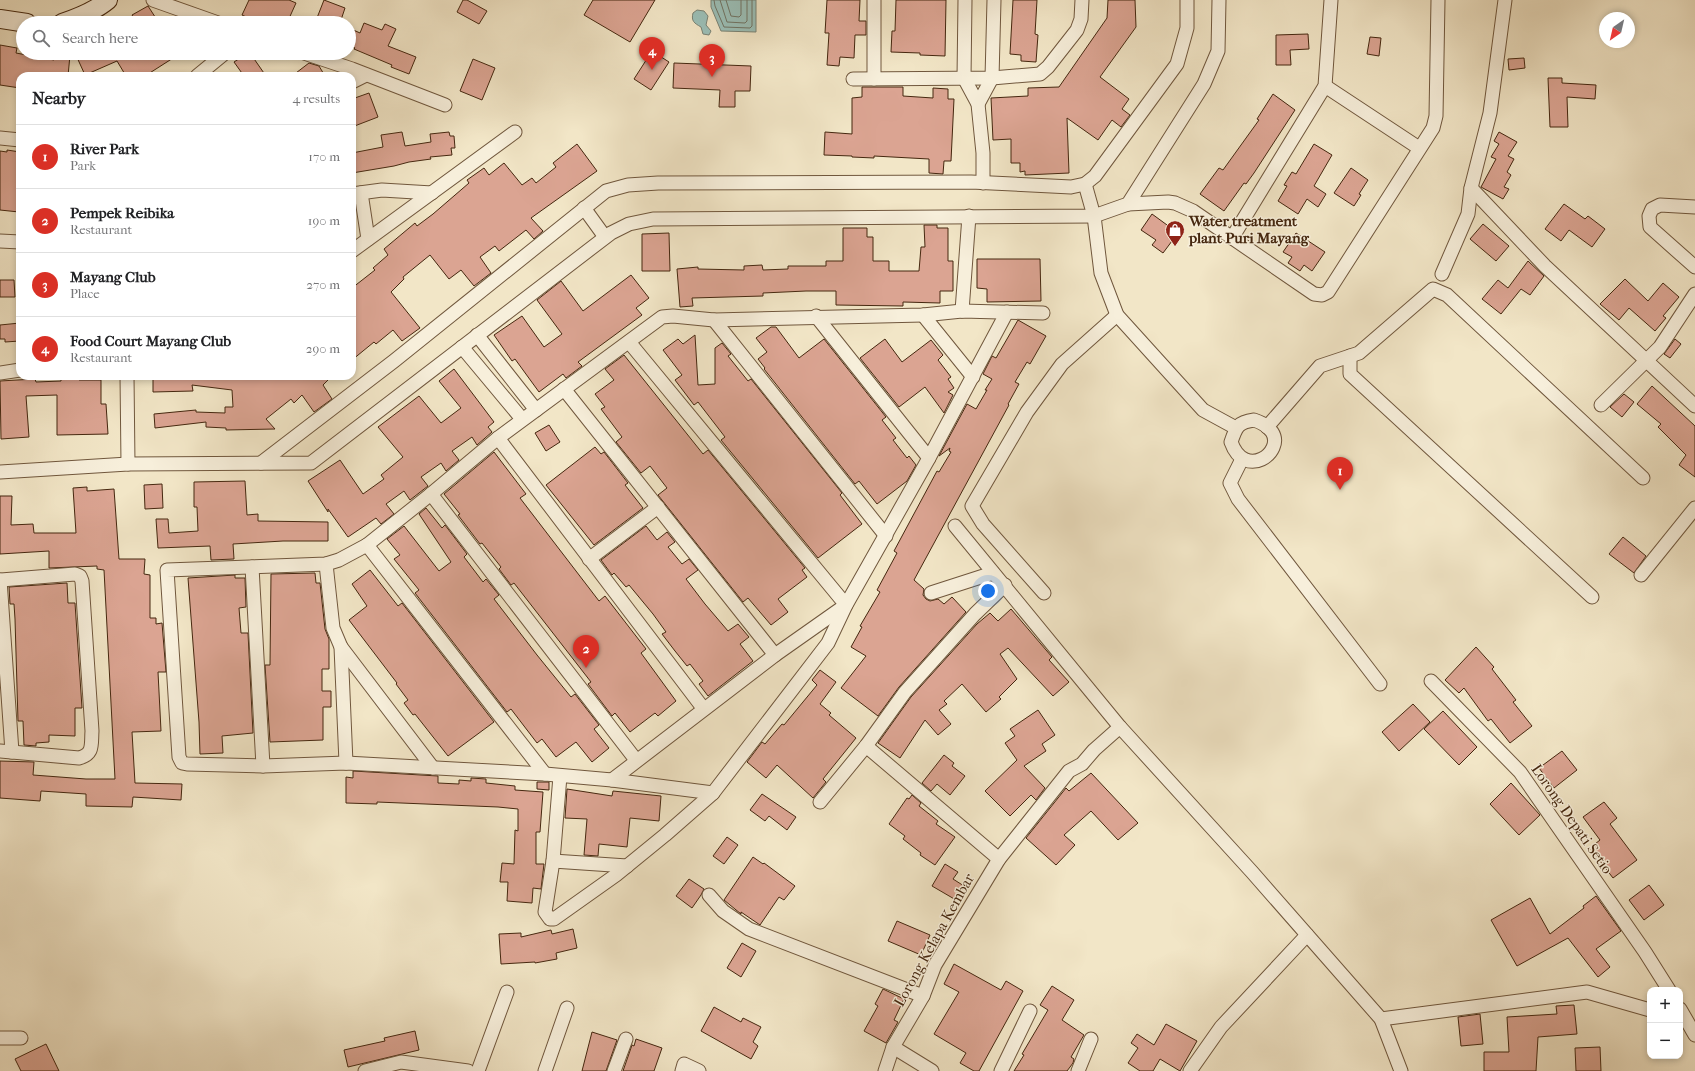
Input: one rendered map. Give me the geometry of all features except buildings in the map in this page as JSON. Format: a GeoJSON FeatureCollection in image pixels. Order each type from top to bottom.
{"type":"FeatureCollection","features":[{"type":"Feature","properties":{"kind":"main road"},"geometry":{"type":"LineString","coordinates":[[79,16],[108,0]]}},
{"type":"Feature","properties":{"kind":"main road"},"geometry":{"type":"LineString","coordinates":[[0,18],[16,21]]}},
{"type":"Feature","properties":{"kind":"street"},"geometry":{"type":"LineString","coordinates":[[153,0],[198,16]]}},
{"type":"Feature","properties":{"kind":"street"},"geometry":{"type":"LineString","coordinates":[[874,0],[874,79]]}},
{"type":"Feature","properties":{"kind":"street"},"geometry":{"type":"LineString","coordinates":[[965,0],[964,78],[978,104],[983,153],[983,183]]}},
{"type":"Feature","properties":{"kind":"street"},"geometry":{"type":"LineString","coordinates":[[978,104],[992,78],[994,0]]}},
{"type":"Feature","properties":{"kind":"street"},"geometry":{"type":"LineString","coordinates":[[853,79],[992,78],[1040,74],[1045,71],[1077,30],[1081,19],[1082,0]]}},
{"type":"Feature","properties":{"kind":"street"},"geometry":{"type":"LineString","coordinates":[[261,463],[295,439],[394,361],[606,191],[628,184],[712,182],[983,183],[1071,187],[1085,184],[1095,176],[1177,64],[1187,28],[1187,0]]}},
{"type":"Feature","properties":{"kind":"street"},"geometry":{"type":"LineString","coordinates":[[1128,204],[1204,84],[1218,51],[1218,0]]}},
{"type":"Feature","properties":{"kind":"street"},"geometry":{"type":"LineString","coordinates":[[1232,238],[1325,86],[1331,0]]}},
{"type":"Feature","properties":{"kind":"street"},"geometry":{"type":"LineString","coordinates":[[0,472],[128,464],[311,462],[605,237],[629,224],[653,219],[1094,216],[1128,204],[1161,201],[1175,203],[1193,211],[1314,294],[1322,296],[1328,292],[1433,128],[1436,116],[1438,0]]}},
{"type":"Feature","properties":{"kind":"street"},"geometry":{"type":"LineString","coordinates":[[1442,274],[1468,214],[1471,188],[1490,113],[1504,0]]}},
{"type":"Feature","properties":{"kind":"street"},"geometry":{"type":"LineString","coordinates":[[202,72],[216,60]]}},
{"type":"Feature","properties":{"kind":"street"},"geometry":{"type":"LineString","coordinates":[[325,60],[366,74],[445,105]]}},
{"type":"Feature","properties":{"kind":"street"},"geometry":{"type":"LineString","coordinates":[[356,80],[366,74]]}},
{"type":"Feature","properties":{"kind":"street"},"geometry":{"type":"LineString","coordinates":[[1325,86],[1419,148]]}},
{"type":"Feature","properties":{"kind":"street"},"geometry":{"type":"LineString","coordinates":[[356,248],[515,132]]}},
{"type":"Feature","properties":{"kind":"street"},"geometry":{"type":"LineString","coordinates":[[0,138],[16,140]]}},
{"type":"Feature","properties":{"kind":"street"},"geometry":{"type":"LineString","coordinates":[[1085,184],[1094,216],[1101,273],[1117,316],[1203,410],[1236,428]]}},
{"type":"Feature","properties":{"kind":"street"},"geometry":{"type":"LineString","coordinates":[[1471,188],[1545,266],[1695,406]]}},
{"type":"Feature","properties":{"kind":"street"},"geometry":{"type":"LineString","coordinates":[[368,239],[357,194],[382,190],[432,193]]}},
{"type":"Feature","properties":{"kind":"street"},"geometry":{"type":"LineString","coordinates":[[1695,207],[1660,206],[1652,209],[1649,216],[1650,226],[1695,267]]}},
{"type":"Feature","properties":{"kind":"street"},"geometry":{"type":"LineString","coordinates":[[584,208],[605,237]]}},
{"type":"Feature","properties":{"kind":"street"},"geometry":{"type":"LineString","coordinates":[[962,311],[969,216]]}},
{"type":"Feature","properties":{"kind":"street"},"geometry":{"type":"LineString","coordinates":[[0,241],[16,242]]}},
{"type":"Feature","properties":{"kind":"street"},"geometry":{"type":"LineString","coordinates":[[1267,427],[1320,366],[1359,353],[1433,289],[1447,295],[1643,478]]}},
{"type":"Feature","properties":{"kind":"street"},"geometry":{"type":"LineString","coordinates":[[1601,405],[1660,347],[1695,294]]}},
{"type":"Feature","properties":{"kind":"street"},"geometry":{"type":"LineString","coordinates":[[713,793],[612,780],[545,774],[346,763],[263,766],[182,763],[179,757],[167,570],[326,564],[339,560],[367,545],[522,419],[662,317],[673,316],[714,320],[816,316],[923,315],[962,311],[1043,313]]}},
{"type":"Feature","properties":{"kind":"street"},"geometry":{"type":"LineString","coordinates":[[560,776],[553,861],[545,912],[550,919],[554,919],[574,906],[627,866],[713,793],[828,643],[846,605],[930,458],[1007,312]]}},
{"type":"Feature","properties":{"kind":"street"},"geometry":{"type":"LineString","coordinates":[[923,315],[973,377]]}},
{"type":"Feature","properties":{"kind":"street"},"geometry":{"type":"LineString","coordinates":[[816,316],[930,458]]}},
{"type":"Feature","properties":{"kind":"street"},"geometry":{"type":"LineString","coordinates":[[1044,593],[983,524],[972,506],[1027,412],[1062,364],[1117,316]]}},
{"type":"Feature","properties":{"kind":"street"},"geometry":{"type":"LineString","coordinates":[[714,320],[886,536]]}},
{"type":"Feature","properties":{"kind":"street"},"geometry":{"type":"LineString","coordinates":[[477,335],[536,410]]}},
{"type":"Feature","properties":{"kind":"street"},"geometry":{"type":"LineString","coordinates":[[629,342],[846,605]]}},
{"type":"Feature","properties":{"kind":"street"},"geometry":{"type":"LineString","coordinates":[[462,347],[522,419]]}},
{"type":"Feature","properties":{"kind":"street"},"geometry":{"type":"LineString","coordinates":[[1350,356],[1350,374],[1592,598]]}},
{"type":"Feature","properties":{"kind":"street"},"geometry":{"type":"LineString","coordinates":[[0,373],[16,371]]}},
{"type":"Feature","properties":{"kind":"street"},"geometry":{"type":"LineString","coordinates":[[127,380],[128,464]]}},
{"type":"Feature","properties":{"kind":"street"},"geometry":{"type":"LineString","coordinates":[[564,389],[775,655]]}},
{"type":"Feature","properties":{"kind":"street"},"geometry":{"type":"LineString","coordinates":[[1254,420],[1267,427],[1272,432],[1274,445],[1269,454],[1262,459],[1251,462],[1242,459],[1234,451],[1231,442],[1236,428],[1243,421],[1254,420]]}},
{"type":"Feature","properties":{"kind":"street"},"geometry":{"type":"LineString","coordinates":[[498,438],[703,708]]}},
{"type":"Feature","properties":{"kind":"street"},"geometry":{"type":"LineString","coordinates":[[1242,459],[1230,483],[1238,500],[1380,684]]}},
{"type":"Feature","properties":{"kind":"street"},"geometry":{"type":"LineString","coordinates":[[431,494],[636,760]]}},
{"type":"Feature","properties":{"kind":"street"},"geometry":{"type":"LineString","coordinates":[[589,559],[658,507]]}},
{"type":"Feature","properties":{"kind":"street"},"geometry":{"type":"LineString","coordinates":[[1641,575],[1695,508]]}},
{"type":"Feature","properties":{"kind":"street"},"geometry":{"type":"LineString","coordinates":[[955,526],[1005,585],[1120,727],[1381,1019],[1401,1071]]}},
{"type":"Feature","properties":{"kind":"street"},"geometry":{"type":"LineString","coordinates":[[367,545],[545,774]]}},
{"type":"Feature","properties":{"kind":"street"},"geometry":{"type":"LineString","coordinates":[[326,564],[333,628],[341,647],[433,768]]}},
{"type":"Feature","properties":{"kind":"street"},"geometry":{"type":"LineString","coordinates":[[252,567],[263,766]]}},
{"type":"Feature","properties":{"kind":"street"},"geometry":{"type":"LineString","coordinates":[[931,593],[994,573]]}},
{"type":"Feature","properties":{"kind":"street"},"geometry":{"type":"LineString","coordinates":[[75,574],[80,576],[82,581],[90,692],[92,731],[91,751],[86,756],[79,758],[6,752],[0,580],[75,574]]}},
{"type":"Feature","properties":{"kind":"street"},"geometry":{"type":"LineString","coordinates":[[820,802],[866,746],[905,692],[975,614],[1005,585]]}},
{"type":"Feature","properties":{"kind":"street"},"geometry":{"type":"LineString","coordinates":[[612,780],[703,708],[846,605]]}},
{"type":"Feature","properties":{"kind":"street"},"geometry":{"type":"LineString","coordinates":[[341,647],[346,763]]}},
{"type":"Feature","properties":{"kind":"street","name":"Lorong Depati Setio"},"geometry":{"type":"LineString","coordinates":[[1431,681],[1520,772],[1645,952],[1667,987]]}},
{"type":"Feature","properties":{"kind":"street","name":"Lorong Kelapa Kembar"},"geometry":{"type":"LineString","coordinates":[[885,1071],[893,1047],[923,996],[935,965],[999,859],[1069,771],[1082,764],[1094,750],[1120,727]]}},
{"type":"Feature","properties":{"kind":"street"},"geometry":{"type":"LineString","coordinates":[[866,746],[999,859]]}},
{"type":"Feature","properties":{"kind":"street"},"geometry":{"type":"LineString","coordinates":[[553,861],[627,866]]}},
{"type":"Feature","properties":{"kind":"street"},"geometry":{"type":"LineString","coordinates":[[709,895],[723,911],[749,929],[923,996]]}},
{"type":"Feature","properties":{"kind":"street"},"geometry":{"type":"LineString","coordinates":[[1190,1071],[1221,1027],[1307,935]]}},
{"type":"Feature","properties":{"kind":"street"},"geometry":{"type":"LineString","coordinates":[[478,1071],[507,992]]}},
{"type":"Feature","properties":{"kind":"street"},"geometry":{"type":"LineString","coordinates":[[1381,1019],[1587,992],[1647,1009]]}},
{"type":"Feature","properties":{"kind":"street"},"geometry":{"type":"LineString","coordinates":[[545,1071],[567,1008]]}},
{"type":"Feature","properties":{"kind":"street"},"geometry":{"type":"LineString","coordinates":[[1001,1071],[1030,1011]]}},
{"type":"Feature","properties":{"kind":"street"},"geometry":{"type":"LineString","coordinates":[[1683,1017],[1695,1035]]}},
{"type":"Feature","properties":{"kind":"street"},"geometry":{"type":"LineString","coordinates":[[0,1038],[20,1038]]}},
{"type":"Feature","properties":{"kind":"street"},"geometry":{"type":"LineString","coordinates":[[614,1071],[626,1039]]}},
{"type":"Feature","properties":{"kind":"street"},"geometry":{"type":"LineString","coordinates":[[1078,1071],[1091,1039]]}},
{"type":"Feature","properties":{"kind":"street"},"geometry":{"type":"LineString","coordinates":[[893,1047],[932,1071]]}},
{"type":"Feature","properties":{"kind":"street"},"geometry":{"type":"LineString","coordinates":[[682,1071],[684,1064],[699,1071]]}},
{"type":"Feature","properties":{"kind":"street"},"geometry":{"type":"LineString","coordinates":[[365,1071],[399,1066],[468,1071]]}},
{"type":"Feature","properties":{"kind":"water"},"geometry":{"type":"Polygon","coordinates":[[[711,0],[756,0],[756,32],[721,31],[711,7],[711,0]]]}},
{"type":"Feature","properties":{"kind":"water"},"geometry":{"type":"Polygon","coordinates":[[[697,10],[704,11],[708,16],[706,25],[711,31],[709,35],[703,34],[701,27],[693,20],[693,13],[697,10]]]}},
{"type":"Feature","properties":{"kind":"place","name":"Food Court Mayang Club"},"geometry":{"type":"Point","coordinates":[652,70]}},
{"type":"Feature","properties":{"kind":"place","name":"Mayang Club"},"geometry":{"type":"Point","coordinates":[712,77]}},
{"type":"Feature","properties":{"kind":"place","name":"Water treatment plant Puri Mayang"},"geometry":{"type":"Point","coordinates":[1175,247]}},
{"type":"Feature","properties":{"kind":"place","name":"River Park"},"geometry":{"type":"Point","coordinates":[1340,490]}},
{"type":"Feature","properties":{"kind":"place","name":"Pempek Reibika"},"geometry":{"type":"Point","coordinates":[586,668]}}]}
